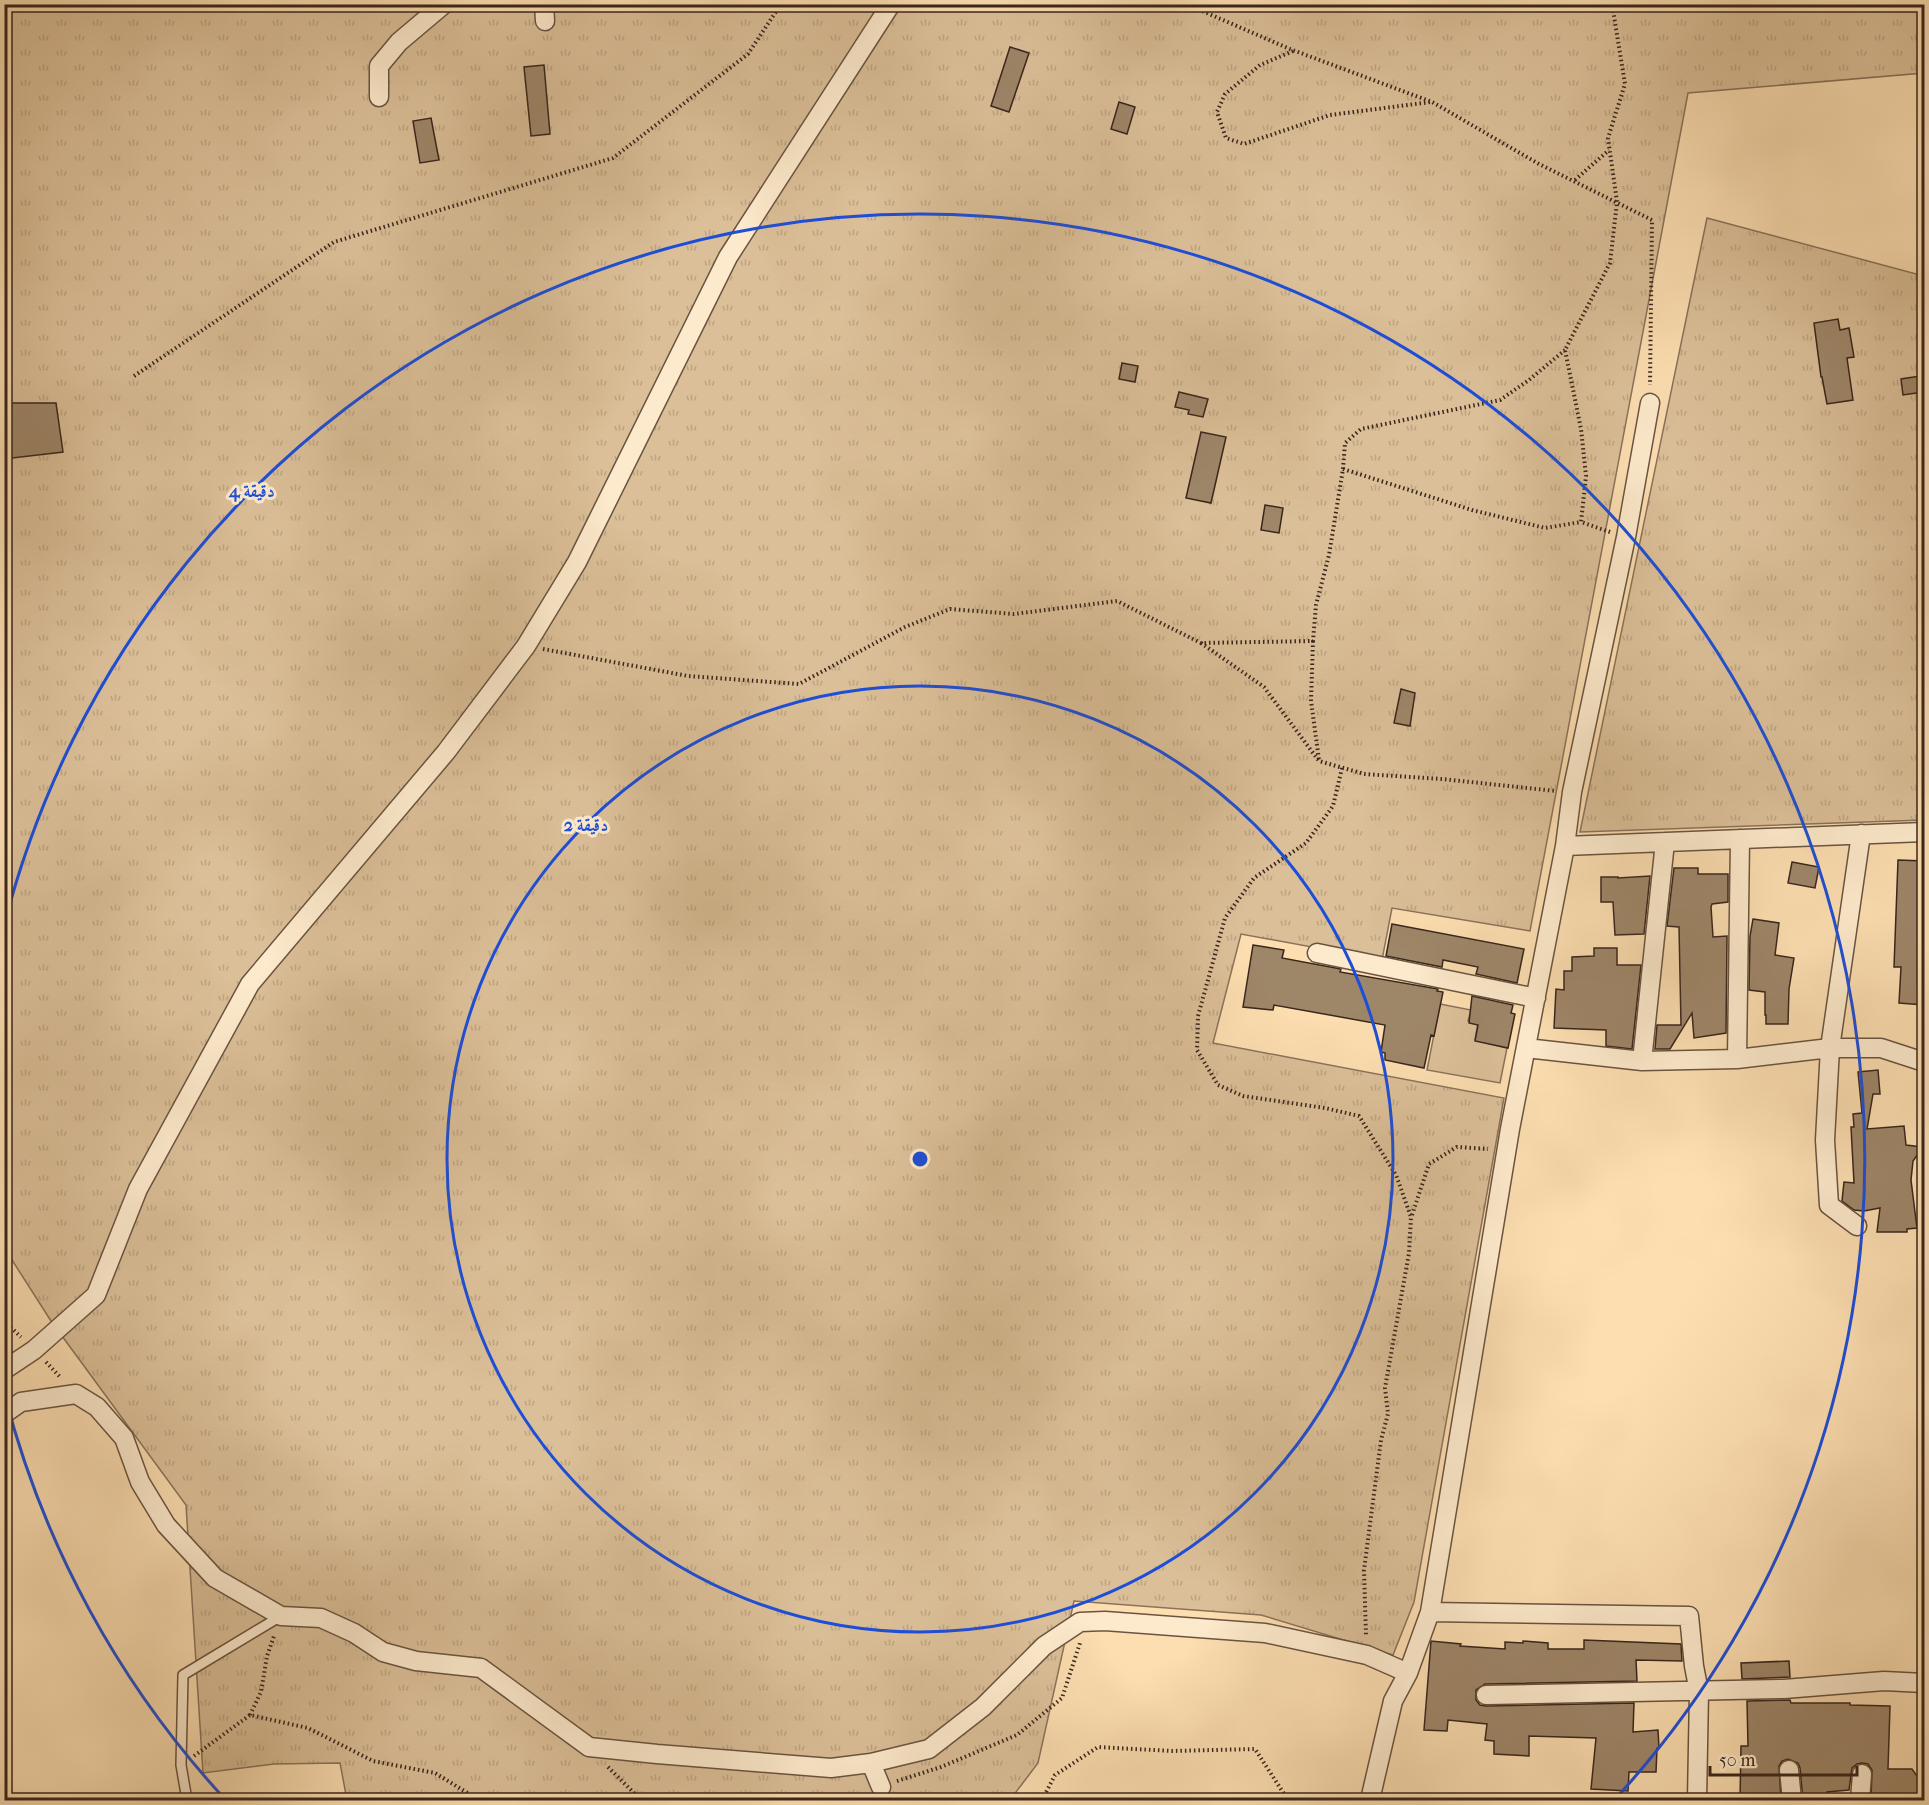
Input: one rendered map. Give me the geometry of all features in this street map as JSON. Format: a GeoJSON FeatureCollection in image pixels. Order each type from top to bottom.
{"type":"FeatureCollection","features":[{"type":"Feature","properties":{"kind":"street"},"geometry":{"type":"LineString","coordinates":[[379,97],[379,66],[399,42],[444,4]]}},
{"type":"Feature","properties":{"kind":"street"},"geometry":{"type":"LineString","coordinates":[[4,1370],[34,1350],[96,1295],[138,1189],[250,984],[446,752],[526,646],[577,562],[728,257],[891,4]]}},
{"type":"Feature","properties":{"kind":"street"},"geometry":{"type":"LineString","coordinates":[[1370,1800],[1393,1701],[1408,1673],[1430,1612],[1507,1151],[1565,846],[1572,792],[1626,537],[1650,403]]}},
{"type":"Feature","properties":{"kind":"street"},"geometry":{"type":"LineString","coordinates":[[1565,846],[1924,832]]}},
{"type":"Feature","properties":{"kind":"street"},"geometry":{"type":"LineString","coordinates":[[1857,1226],[1829,1205],[1825,1140],[1830,1048],[1861,834]]}},
{"type":"Feature","properties":{"kind":"street"},"geometry":{"type":"LineString","coordinates":[[1737,1059],[1740,839]]}},
{"type":"Feature","properties":{"kind":"street"},"geometry":{"type":"LineString","coordinates":[[1642,1060],[1665,842]]}},
{"type":"Feature","properties":{"kind":"street"},"geometry":{"type":"LineString","coordinates":[[1317,953],[1536,998]]}},
{"type":"Feature","properties":{"kind":"street"},"geometry":{"type":"LineString","coordinates":[[1526,1048],[1642,1060],[1737,1059],[1830,1048],[1881,1048],[1924,1062]]}},
{"type":"Feature","properties":{"kind":"street"},"geometry":{"type":"LineString","coordinates":[[4,1414],[21,1402],[76,1394],[97,1407],[124,1438],[140,1482],[166,1525],[215,1578],[281,1616],[321,1618],[354,1633],[383,1652],[405,1658],[481,1668],[589,1747],[831,1768],[871,1763],[929,1749],[983,1707],[1044,1646],[1080,1622],[1105,1621],[1265,1634],[1367,1655],[1408,1673]]}},
{"type":"Feature","properties":{"kind":"street"},"geometry":{"type":"LineString","coordinates":[[1430,1612],[1689,1616],[1699,1692],[1697,1800]]}},
{"type":"Feature","properties":{"kind":"street"},"geometry":{"type":"LineString","coordinates":[[1486,1695],[1699,1692],[1784,1689],[1884,1681],[1924,1683]]}},
{"type":"Feature","properties":{"kind":"street"},"geometry":{"type":"LineString","coordinates":[[871,1763],[881,1787]]}},
{"type":"Feature","properties":{"kind":"street"},"geometry":{"type":"LineString","coordinates":[[1789,1770],[1792,1800]]}},
{"type":"Feature","properties":{"kind":"street"},"geometry":{"type":"LineString","coordinates":[[1860,1800],[1862,1774]]}},
{"type":"Feature","properties":{"kind":"lane"},"geometry":{"type":"LineString","coordinates":[[187,1800],[181,1765],[183,1675],[281,1616]]}},
{"type":"Feature","properties":{"kind":"path"},"geometry":{"type":"LineString","coordinates":[[134,376],[334,242],[613,158],[748,54],[781,4]]}},
{"type":"Feature","properties":{"kind":"path"},"geometry":{"type":"LineString","coordinates":[[1186,4],[1294,51],[1432,102],[1539,164],[1652,220],[1650,403]]}},
{"type":"Feature","properties":{"kind":"path"},"geometry":{"type":"LineString","coordinates":[[1319,761],[1311,701],[1313,641],[1317,605],[1329,555],[1343,469],[1345,443],[1361,429],[1500,400],[1529,380],[1565,350],[1610,263],[1617,202],[1608,138],[1625,84],[1612,4]]}},
{"type":"Feature","properties":{"kind":"path"},"geometry":{"type":"LineString","coordinates":[[1294,51],[1260,65],[1225,94],[1217,112],[1226,138],[1244,144],[1330,115],[1432,102]]}},
{"type":"Feature","properties":{"kind":"path"},"geometry":{"type":"LineString","coordinates":[[1575,180],[1610,150]]}},
{"type":"Feature","properties":{"kind":"path"},"geometry":{"type":"LineString","coordinates":[[1565,350],[1581,429],[1586,476],[1581,522]]}},
{"type":"Feature","properties":{"kind":"path"},"geometry":{"type":"LineString","coordinates":[[1343,469],[1473,510],[1545,528],[1581,522],[1626,537]]}},
{"type":"Feature","properties":{"kind":"path"},"geometry":{"type":"LineString","coordinates":[[526,646],[688,676],[799,684],[905,627],[950,609],[1014,614],[1117,601],[1201,643],[1264,687],[1319,761],[1364,774],[1442,778],[1572,792]]}},
{"type":"Feature","properties":{"kind":"path"},"geometry":{"type":"LineString","coordinates":[[1201,643],[1313,641]]}},
{"type":"Feature","properties":{"kind":"path"},"geometry":{"type":"LineString","coordinates":[[1341,768],[1333,806],[1306,843],[1254,878],[1225,918],[1198,1016],[1197,1050],[1218,1085],[1243,1096],[1325,1108],[1359,1116],[1396,1175],[1411,1217]]}},
{"type":"Feature","properties":{"kind":"path"},"geometry":{"type":"LineString","coordinates":[[1367,1655],[1364,1570],[1381,1440],[1388,1414],[1385,1388],[1410,1253],[1411,1217],[1429,1164],[1457,1147],[1507,1151]]}},
{"type":"Feature","properties":{"kind":"path"},"geometry":{"type":"LineString","coordinates":[[181,1765],[250,1715],[261,1692],[267,1656],[281,1616]]}},
{"type":"Feature","properties":{"kind":"path"},"geometry":{"type":"LineString","coordinates":[[881,1787],[941,1767],[1017,1735],[1062,1698],[1080,1643],[1105,1621]]}},
{"type":"Feature","properties":{"kind":"path"},"geometry":{"type":"LineString","coordinates":[[250,1715],[308,1728],[373,1761],[435,1773],[480,1800]]}},
{"type":"Feature","properties":{"kind":"path"},"geometry":{"type":"LineString","coordinates":[[589,1747],[641,1800]]}},
{"type":"Feature","properties":{"kind":"path"},"geometry":{"type":"LineString","coordinates":[[1042,1800],[1055,1775],[1098,1747],[1171,1751],[1255,1749],[1288,1800]]}},
{"type":"Feature","properties":{"kind":"green space"},"geometry":{"type":"Polygon","coordinates":[[[5,5],[1924,5],[1924,73],[1688,93],[1530,931],[1392,908],[1382,960],[1241,934],[1213,1043],[1504,1098],[1414,1602],[1393,1655],[1261,1615],[1074,1601],[1038,1763],[1010,1800],[347,1800],[340,1763],[274,1764],[203,1773],[186,1505],[51,1321],[5,1249],[5,5]]]}},
{"type":"Feature","properties":{"kind":"green space"},"geometry":{"type":"Polygon","coordinates":[[[1707,218],[1924,276],[1924,820],[1580,832],[1707,218]]]}},
{"type":"Feature","properties":{"kind":"green space"},"geometry":{"type":"Polygon","coordinates":[[[1440,1004],[1471,1010],[1468,1021],[1478,1023],[1475,1040],[1507,1048],[1500,1083],[1427,1070],[1440,1004]]]}},
{"type":"Feature","properties":{"kind":"building"},"geometry":{"type":"Polygon","coordinates":[[[1010,47],[1029,53],[1009,112],[991,106],[1010,47]]]}},
{"type":"Feature","properties":{"kind":"building"},"geometry":{"type":"Polygon","coordinates":[[[544,65],[550,134],[531,136],[524,67],[544,65]]]}},
{"type":"Feature","properties":{"kind":"building"},"geometry":{"type":"Polygon","coordinates":[[[1119,102],[1135,107],[1127,134],[1111,129],[1119,102]]]}},
{"type":"Feature","properties":{"kind":"building"},"geometry":{"type":"Polygon","coordinates":[[[431,118],[439,160],[420,163],[413,121],[431,118]]]}},
{"type":"Feature","properties":{"kind":"building"},"geometry":{"type":"Polygon","coordinates":[[[1838,319],[1840,330],[1849,328],[1854,357],[1847,358],[1853,400],[1827,404],[1814,323],[1838,319]]]}},
{"type":"Feature","properties":{"kind":"building"},"geometry":{"type":"Polygon","coordinates":[[[1122,363],[1138,366],[1135,382],[1119,379],[1122,363]]]}},
{"type":"Feature","properties":{"kind":"building"},"geometry":{"type":"Polygon","coordinates":[[[1920,376],[1923,392],[1903,395],[1901,379],[1920,376]]]}},
{"type":"Feature","properties":{"kind":"building"},"geometry":{"type":"Polygon","coordinates":[[[1179,392],[1208,399],[1203,417],[1188,414],[1189,410],[1175,407],[1179,392]]]}},
{"type":"Feature","properties":{"kind":"building"},"geometry":{"type":"Polygon","coordinates":[[[4,403],[56,403],[63,452],[4,459],[4,403]]]}},
{"type":"Feature","properties":{"kind":"building"},"geometry":{"type":"Polygon","coordinates":[[[1201,432],[1226,437],[1211,503],[1186,498],[1201,432]]]}},
{"type":"Feature","properties":{"kind":"building"},"geometry":{"type":"Polygon","coordinates":[[[1265,505],[1283,508],[1279,533],[1261,530],[1265,505]]]}},
{"type":"Feature","properties":{"kind":"building"},"geometry":{"type":"Polygon","coordinates":[[[1401,689],[1415,693],[1410,726],[1394,723],[1401,689]]]}},
{"type":"Feature","properties":{"kind":"building"},"geometry":{"type":"Polygon","coordinates":[[[1898,860],[1924,861],[1924,1005],[1899,1003],[1901,967],[1894,967],[1898,860]]]}},
{"type":"Feature","properties":{"kind":"building"},"geometry":{"type":"Polygon","coordinates":[[[1792,862],[1819,867],[1815,888],[1788,883],[1792,862]]]}},
{"type":"Feature","properties":{"kind":"building"},"geometry":{"type":"Polygon","coordinates":[[[1674,868],[1698,868],[1698,874],[1728,874],[1728,902],[1712,904],[1711,907],[1713,937],[1727,936],[1726,1033],[1694,1038],[1692,1013],[1670,1049],[1655,1049],[1657,1025],[1681,1025],[1679,927],[1667,926],[1674,868]]]}},
{"type":"Feature","properties":{"kind":"building"},"geometry":{"type":"Polygon","coordinates":[[[1650,876],[1644,934],[1615,935],[1613,902],[1601,902],[1601,877],[1650,876]]]}},
{"type":"Feature","properties":{"kind":"building"},"geometry":{"type":"Polygon","coordinates":[[[1753,919],[1779,923],[1775,955],[1794,958],[1789,989],[1788,1024],[1766,1024],[1765,992],[1749,990],[1750,936],[1753,919]]]}},
{"type":"Feature","properties":{"kind":"building"},"geometry":{"type":"Polygon","coordinates":[[[1392,924],[1524,949],[1517,983],[1476,974],[1478,967],[1443,960],[1442,967],[1386,956],[1392,924]]]}},
{"type":"Feature","properties":{"kind":"building"},"geometry":{"type":"Polygon","coordinates":[[[1253,945],[1284,950],[1282,958],[1341,969],[1340,972],[1438,989],[1437,991],[1443,992],[1434,1036],[1431,1035],[1424,1068],[1385,1060],[1385,1053],[1381,1052],[1385,1025],[1274,1005],[1273,1010],[1243,1007],[1253,945]]]}},
{"type":"Feature","properties":{"kind":"building"},"geometry":{"type":"Polygon","coordinates":[[[1594,948],[1617,948],[1617,965],[1641,965],[1632,1049],[1606,1046],[1606,1030],[1554,1028],[1556,989],[1564,990],[1564,971],[1572,971],[1572,957],[1594,956],[1594,948]]]}},
{"type":"Feature","properties":{"kind":"building"},"geometry":{"type":"Polygon","coordinates":[[[1472,996],[1513,1005],[1511,1013],[1515,1014],[1508,1048],[1475,1041],[1478,1025],[1469,1023],[1472,996]]]}},
{"type":"Feature","properties":{"kind":"building"},"geometry":{"type":"Polygon","coordinates":[[[1878,1070],[1880,1094],[1873,1094],[1867,1129],[1904,1126],[1906,1145],[1923,1147],[1913,1161],[1911,1180],[1917,1228],[1907,1229],[1907,1232],[1877,1232],[1880,1208],[1854,1210],[1842,1201],[1844,1182],[1854,1183],[1851,1127],[1854,1127],[1853,1114],[1862,1113],[1858,1072],[1878,1070]]]}},
{"type":"Feature","properties":{"kind":"building"},"geometry":{"type":"Polygon","coordinates":[[[1584,1640],[1681,1644],[1682,1661],[1636,1660],[1637,1681],[1485,1684],[1476,1690],[1476,1700],[1480,1705],[1486,1706],[1634,1703],[1633,1732],[1658,1730],[1659,1748],[1657,1748],[1656,1772],[1629,1772],[1628,1791],[1591,1789],[1596,1738],[1529,1736],[1529,1756],[1494,1754],[1494,1741],[1485,1740],[1487,1724],[1448,1720],[1447,1731],[1424,1730],[1431,1641],[1461,1644],[1460,1646],[1505,1649],[1505,1642],[1523,1643],[1523,1641],[1548,1643],[1548,1649],[1584,1649],[1584,1640]]]}},
{"type":"Feature","properties":{"kind":"building"},"geometry":{"type":"Polygon","coordinates":[[[1789,1661],[1790,1677],[1742,1679],[1741,1663],[1789,1661]]]}},
{"type":"Feature","properties":{"kind":"building"},"geometry":{"type":"Polygon","coordinates":[[[1790,1700],[1791,1703],[1890,1706],[1888,1769],[1912,1769],[1924,1786],[1924,1800],[1871,1800],[1872,1770],[1868,1764],[1862,1763],[1852,1768],[1849,1790],[1827,1792],[1828,1800],[1803,1800],[1800,1768],[1798,1763],[1788,1759],[1782,1761],[1779,1766],[1781,1800],[1740,1800],[1741,1746],[1748,1746],[1747,1701],[1790,1700]]]}}]}
